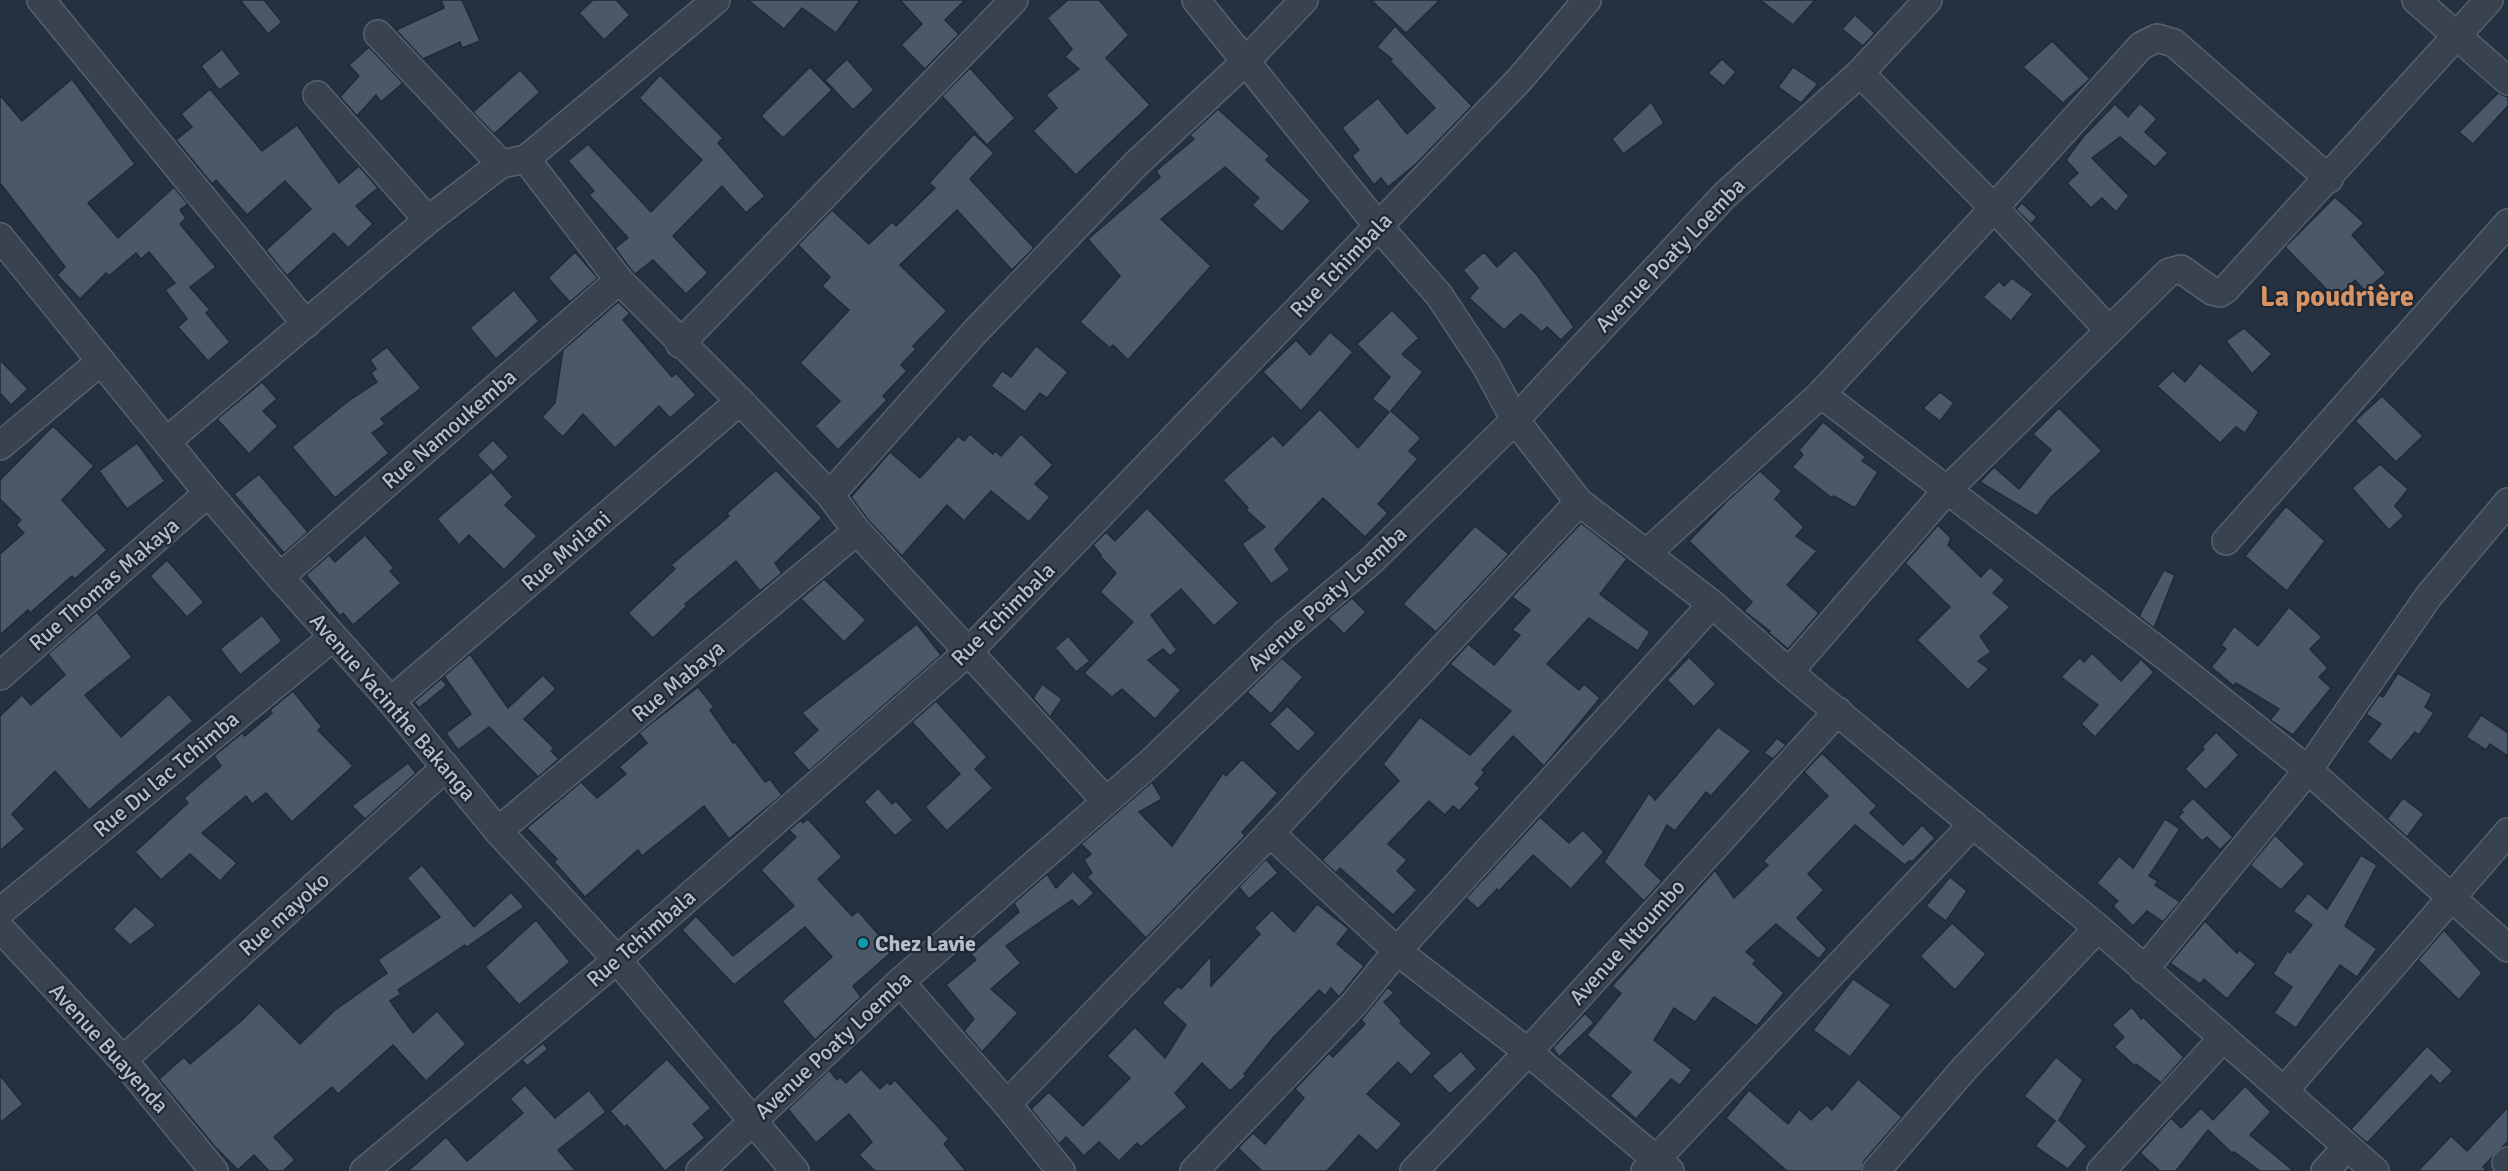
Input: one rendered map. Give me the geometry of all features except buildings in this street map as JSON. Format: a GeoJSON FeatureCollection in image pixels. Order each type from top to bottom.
{"type":"FeatureCollection","features":[{"type":"Feature","properties":{"kind":"street"},"geometry":{"type":"LineString","coordinates":[[40,0],[306,324]]}},
{"type":"Feature","properties":{"kind":"street"},"geometry":{"type":"LineString","coordinates":[[167,441],[428,220],[513,161],[716,0]]}},
{"type":"Feature","properties":{"kind":"street"},"geometry":{"type":"LineString","coordinates":[[680,344],[1014,0]]}},
{"type":"Feature","properties":{"kind":"street"},"geometry":{"type":"LineString","coordinates":[[1196,0],[1378,227],[1439,296],[1486,366],[1515,420],[1579,501],[1712,604],[1789,672],[2098,928],[2375,1171]]}},
{"type":"Feature","properties":{"kind":"street"},"geometry":{"type":"LineString","coordinates":[[830,495],[974,333],[1136,164],[1245,62],[1304,0]]}},
{"type":"Feature","properties":{"kind":"street","name":"Rue Tchimbala"},"geometry":{"type":"LineString","coordinates":[[364,1171],[617,960],[969,651],[1520,79],[1587,0]]}},
{"type":"Feature","properties":{"kind":"street","name":"Avenue Poaty Loemba"},"geometry":{"type":"LineString","coordinates":[[700,1171],[900,982],[1150,763],[1286,634],[1357,575],[1515,420],[1725,195],[1860,73],[1928,0]]}},
{"type":"Feature","properties":{"kind":"street"},"geometry":{"type":"LineString","coordinates":[[2416,0],[2508,81]]}},
{"type":"Feature","properties":{"kind":"street"},"geometry":{"type":"LineString","coordinates":[[1789,672],[1947,490],[2108,329],[2175,269],[2181,269],[2212,291],[2220,293],[2226,289],[2329,179],[2489,0]]}},
{"type":"Feature","properties":{"kind":"street"},"geometry":{"type":"LineString","coordinates":[[378,34],[513,161],[619,280],[680,344],[740,400],[830,495],[857,531],[1106,801]]}},
{"type":"Feature","properties":{"kind":"street"},"geometry":{"type":"LineString","coordinates":[[1647,553],[1821,394],[2141,46],[2157,38],[2174,43],[2329,179]]}},
{"type":"Feature","properties":{"kind":"street"},"geometry":{"type":"LineString","coordinates":[[1860,73],[1994,208],[2108,329]]}},
{"type":"Feature","properties":{"kind":"street"},"geometry":{"type":"LineString","coordinates":[[317,95],[428,220]]}},
{"type":"Feature","properties":{"kind":"street"},"geometry":{"type":"LineString","coordinates":[[2226,541],[2508,223]]}},
{"type":"Feature","properties":{"kind":"street","name":"Avenue Yacinthe Bakanga"},"geometry":{"type":"LineString","coordinates":[[0,237],[279,577],[391,701],[498,831],[617,960],[795,1171]]}},
{"type":"Feature","properties":{"kind":"street","name":"Rue Namoukemba"},"geometry":{"type":"LineString","coordinates":[[279,577],[619,280]]}},
{"type":"Feature","properties":{"kind":"street"},"geometry":{"type":"LineString","coordinates":[[0,446],[101,361]]}},
{"type":"Feature","properties":{"kind":"street"},"geometry":{"type":"LineString","coordinates":[[1821,394],[2169,659],[2308,770],[2453,896],[2508,948]]}},
{"type":"Feature","properties":{"kind":"street","name":"Rue Mvilani"},"geometry":{"type":"LineString","coordinates":[[391,701],[740,400]]}},
{"type":"Feature","properties":{"kind":"street","name":"Rue Thomas Makaya"},"geometry":{"type":"LineString","coordinates":[[0,676],[208,493]]}},
{"type":"Feature","properties":{"kind":"street"},"geometry":{"type":"LineString","coordinates":[[1007,1104],[1270,833],[1579,501]]}},
{"type":"Feature","properties":{"kind":"street"},"geometry":{"type":"LineString","coordinates":[[2144,970],[2308,770],[2428,597],[2508,502]]}},
{"type":"Feature","properties":{"kind":"street","name":"Rue Mabaya"},"geometry":{"type":"LineString","coordinates":[[498,831],[857,531]]}},
{"type":"Feature","properties":{"kind":"street"},"geometry":{"type":"LineString","coordinates":[[1194,1171],[1354,1004],[1397,951],[1712,604]]}},
{"type":"Feature","properties":{"kind":"street","name":"Rue Du lac Tchimba"},"geometry":{"type":"LineString","coordinates":[[0,912],[333,637]]}},
{"type":"Feature","properties":{"kind":"street","name":"Avenue Ntoumbo"},"geometry":{"type":"LineString","coordinates":[[1414,1171],[1528,1052],[1838,711]]}},
{"type":"Feature","properties":{"kind":"street","name":"Rue mayoko"},"geometry":{"type":"LineString","coordinates":[[123,1060],[446,767]]}},
{"type":"Feature","properties":{"kind":"street"},"geometry":{"type":"LineString","coordinates":[[1270,833],[1397,951],[1528,1052],[1657,1167],[1973,824]]}},
{"type":"Feature","properties":{"kind":"street"},"geometry":{"type":"LineString","coordinates":[[2284,1091],[2508,832]]}},
{"type":"Feature","properties":{"kind":"street","name":"Avenue Buayenda"},"geometry":{"type":"LineString","coordinates":[[0,928],[123,1060],[214,1171]]}},
{"type":"Feature","properties":{"kind":"street"},"geometry":{"type":"LineString","coordinates":[[1876,1171],[1964,1069],[2098,928]]}},
{"type":"Feature","properties":{"kind":"street"},"geometry":{"type":"LineString","coordinates":[[900,982],[1007,1104],[1060,1171]]}},
{"type":"Feature","properties":{"kind":"street"},"geometry":{"type":"LineString","coordinates":[[2101,1171],[2223,1038]]}},
{"type":"Feature","properties":{"kind":"street"},"geometry":{"type":"LineString","coordinates":[[2325,1171],[2347,1147]]}},
{"type":"Feature","properties":{"kind":"place","name":"Chez Lavie"},"geometry":{"type":"Point","coordinates":[863,943]}},
{"type":"Feature","properties":{"kind":"district","name":"La poudrière"},"geometry":{"type":"Point","coordinates":[2337,297]}}]}
